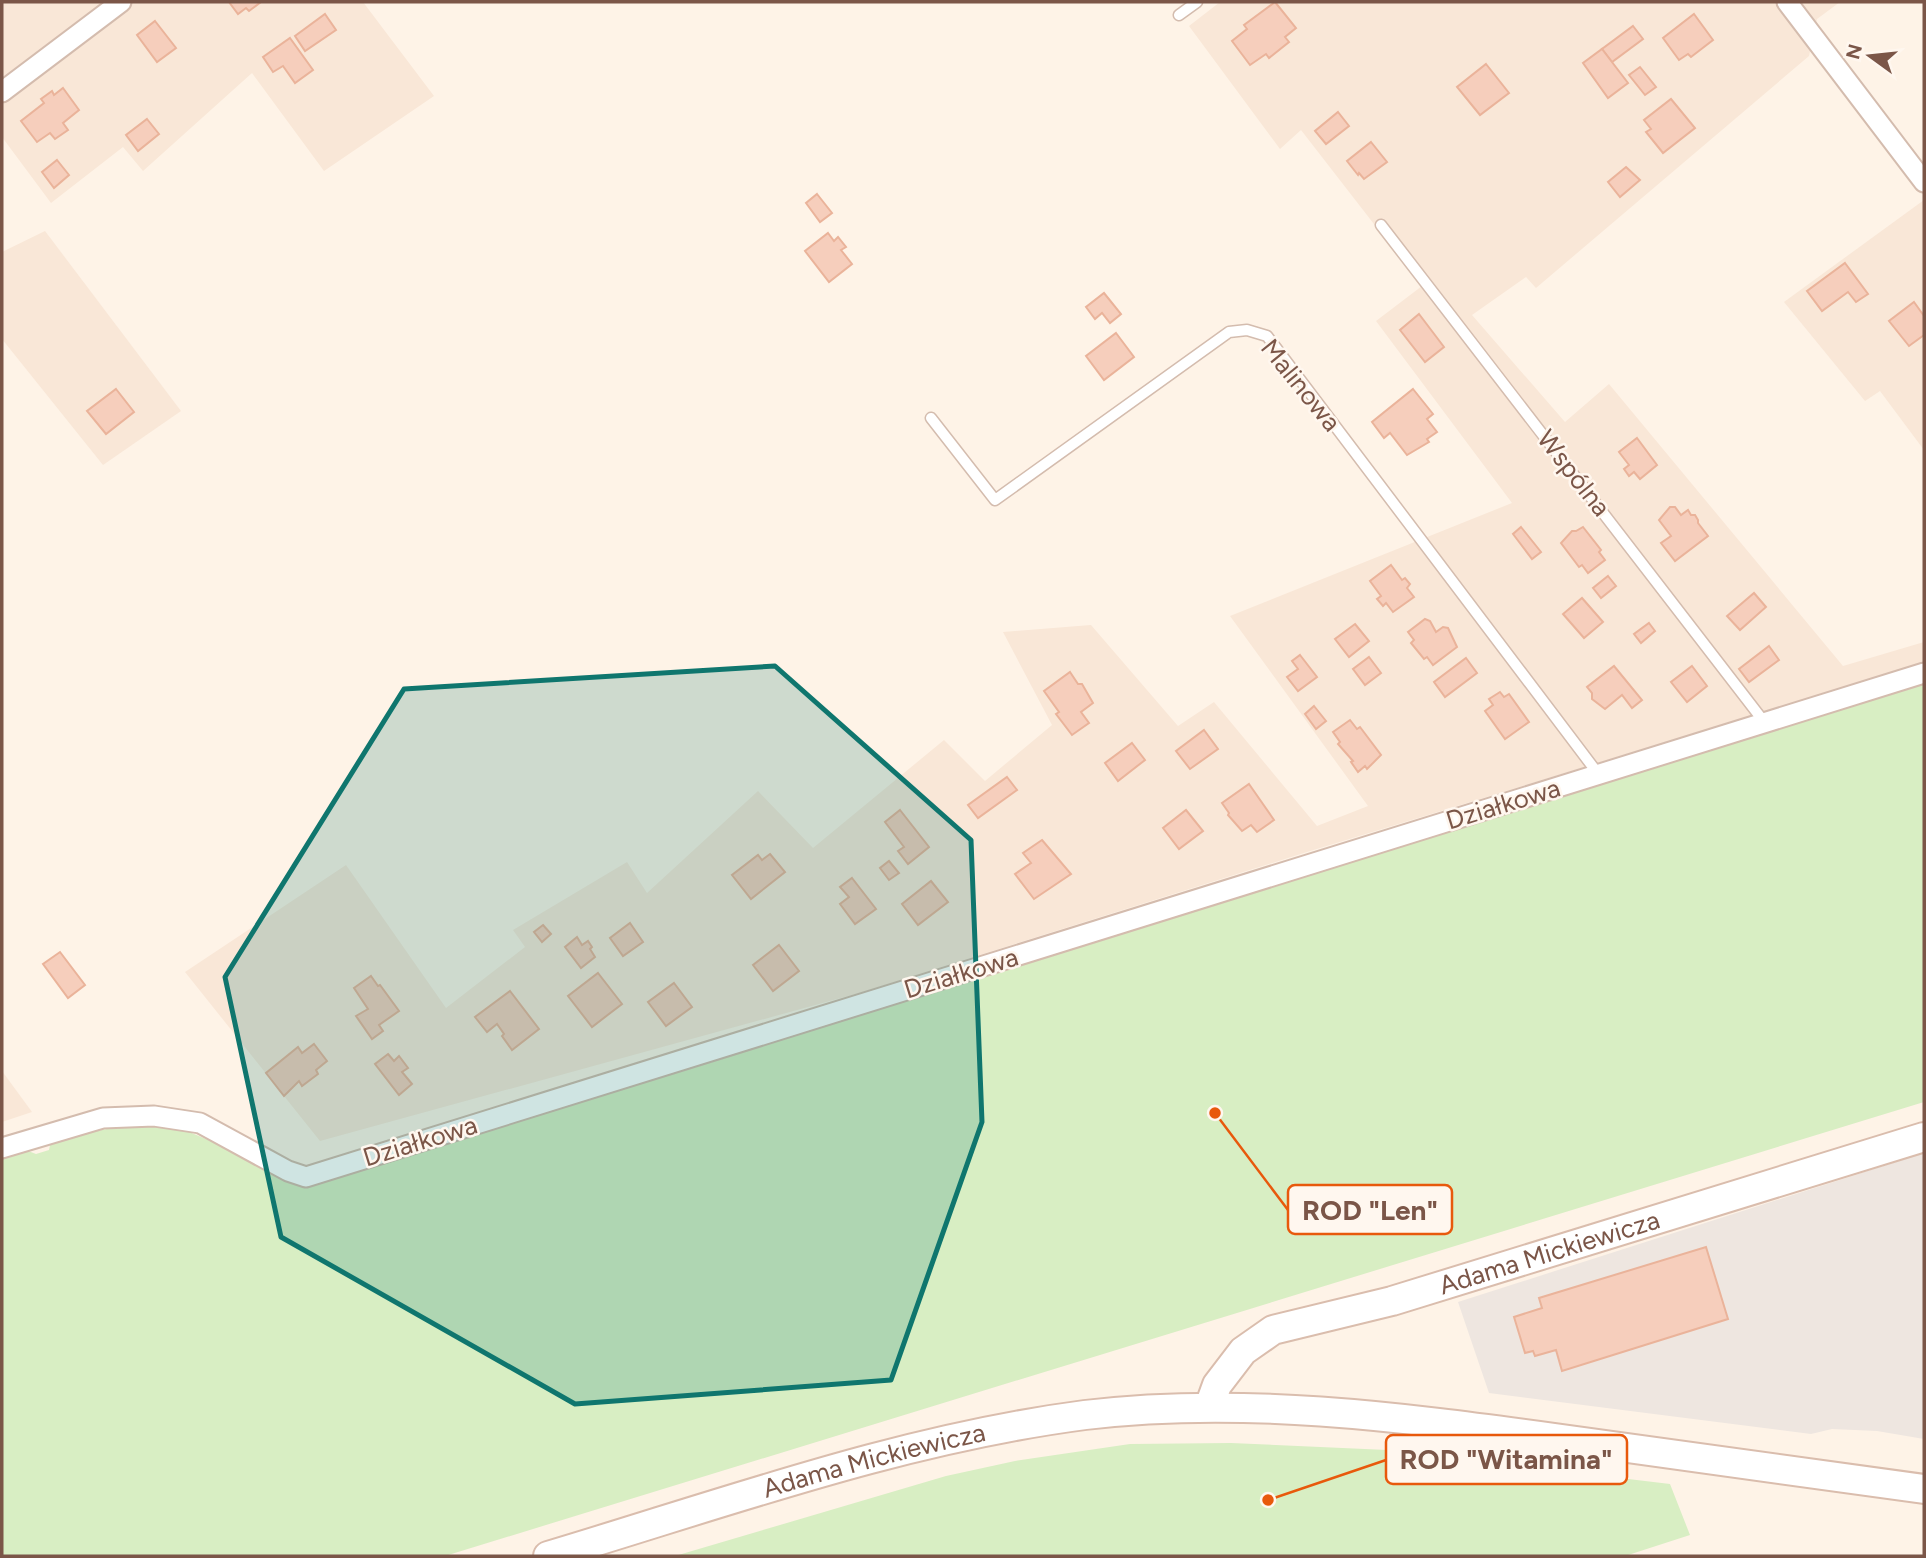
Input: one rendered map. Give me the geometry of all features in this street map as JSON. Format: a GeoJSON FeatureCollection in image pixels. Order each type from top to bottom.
{"type":"FeatureCollection","features":[{"type":"Feature","properties":{"kind":"street"},"geometry":{"type":"LineString","coordinates":[[2,92],[121,2]]}},
{"type":"Feature","properties":{"kind":"street"},"geometry":{"type":"LineString","coordinates":[[1787,2],[1924,182]]}},
{"type":"Feature","properties":{"kind":"street","name":"Działkowa"},"geometry":{"type":"LineString","coordinates":[[2,1149],[103,1118],[154,1116],[200,1123],[288,1171],[306,1177],[1924,673]]}},
{"type":"Feature","properties":{"kind":"street","name":"Adama Mickiewicza"},"geometry":{"type":"LineString","coordinates":[[1209,1407],[1217,1385],[1243,1351],[1273,1330],[1392,1301],[1924,1137]]}},
{"type":"Feature","properties":{"kind":"street","name":"Adama Mickiewicza"},"geometry":{"type":"LineString","coordinates":[[548,1556],[790,1482],[928,1444],[1086,1415],[1209,1407],[1269,1408],[1456,1425],[1924,1489]]}},
{"type":"Feature","properties":{"kind":"lane"},"geometry":{"type":"LineString","coordinates":[[1179,15],[1197,2]]}},
{"type":"Feature","properties":{"kind":"lane","name":"Wspólna"},"geometry":{"type":"LineString","coordinates":[[1381,225],[1765,723]]}},
{"type":"Feature","properties":{"kind":"lane","name":"Malinowa"},"geometry":{"type":"LineString","coordinates":[[931,418],[995,500],[1229,332],[1247,330],[1267,336],[1598,775]]}},
{"type":"Feature","properties":{"kind":"highlighted area"},"geometry":{"type":"Polygon","coordinates":[[[775,666],[971,840],[982,1122],[891,1380],[575,1404],[281,1237],[225,977],[404,689],[775,666]]]}},
{"type":"Feature","properties":{"kind":"shaded area"},"geometry":{"type":"Polygon","coordinates":[[[2,2],[363,2],[434,96],[324,171],[252,73],[143,171],[123,147],[51,203],[2,137],[2,2]]]}},
{"type":"Feature","properties":{"kind":"shaded area"},"geometry":{"type":"Polygon","coordinates":[[[1220,2],[1840,2],[1817,19],[1809,56],[1536,288],[1526,277],[1472,315],[1565,422],[1609,384],[1843,666],[1924,642],[1924,663],[859,993],[320,1141],[185,972],[346,865],[446,1008],[525,947],[513,930],[627,862],[647,893],[758,791],[813,848],[944,740],[985,781],[1052,725],[1003,632],[1091,625],[1178,726],[1214,702],[1317,826],[1368,806],[1230,616],[1512,503],[1376,321],[1422,286],[1301,130],[1280,149],[1189,26],[1220,2]]]}},
{"type":"Feature","properties":{"kind":"shaded area"},"geometry":{"type":"Polygon","coordinates":[[[1924,200],[1924,450],[1880,391],[1865,401],[1784,302],[1924,200]]]}},
{"type":"Feature","properties":{"kind":"shaded area"},"geometry":{"type":"Polygon","coordinates":[[[45,231],[181,411],[103,465],[2,339],[2,252],[45,231]]]}},
{"type":"Feature","properties":{"kind":"shaded area"},"geometry":{"type":"Polygon","coordinates":[[[2,1071],[32,1112],[2,1122],[2,1071]]]}},
{"type":"Feature","properties":{"kind":"shaded area"},"geometry":{"type":"Polygon","coordinates":[[[1924,1153],[1924,1439],[1877,1431],[1832,1429],[1811,1434],[1489,1393],[1458,1302],[1924,1153]]]}},
{"type":"Feature","properties":{"kind":"green space"},"geometry":{"type":"Polygon","coordinates":[[[1924,682],[1924,1102],[445,1556],[2,1556],[2,1155],[23,1149],[36,1154],[49,1150],[51,1140],[107,1129],[170,1124],[254,1159],[298,1185],[693,1068],[1924,682]]]}},
{"type":"Feature","properties":{"kind":"green space"},"geometry":{"type":"Polygon","coordinates":[[[1231,1443],[1387,1450],[1670,1484],[1690,1535],[1625,1556],[675,1556],[946,1476],[1015,1461],[1130,1444],[1231,1443]]]}},
{"type":"Feature","properties":{"kind":"building"},"geometry":{"type":"Polygon","coordinates":[[[229,2],[261,2],[249,11],[246,8],[238,14],[229,2]]]}},
{"type":"Feature","properties":{"kind":"building"},"geometry":{"type":"Polygon","coordinates":[[[1275,2],[1296,28],[1285,37],[1289,42],[1269,58],[1266,54],[1250,65],[1232,41],[1247,29],[1244,25],[1275,2]]]}},
{"type":"Feature","properties":{"kind":"building"},"geometry":{"type":"Polygon","coordinates":[[[325,14],[336,30],[305,51],[295,36],[325,14]]]}},
{"type":"Feature","properties":{"kind":"building"},"geometry":{"type":"Polygon","coordinates":[[[1694,14],[1713,40],[1691,57],[1688,54],[1679,60],[1663,38],[1694,14]]]}},
{"type":"Feature","properties":{"kind":"building"},"geometry":{"type":"Polygon","coordinates":[[[155,21],[176,48],[157,62],[137,35],[155,21]]]}},
{"type":"Feature","properties":{"kind":"building"},"geometry":{"type":"Polygon","coordinates":[[[1633,26],[1643,39],[1612,62],[1602,49],[1633,26]]]}},
{"type":"Feature","properties":{"kind":"building"},"geometry":{"type":"Polygon","coordinates":[[[290,38],[313,70],[295,83],[283,66],[273,72],[263,57],[290,38]]]}},
{"type":"Feature","properties":{"kind":"building"},"geometry":{"type":"Polygon","coordinates":[[[1602,49],[1628,83],[1608,98],[1583,63],[1602,49]]]}},
{"type":"Feature","properties":{"kind":"building"},"geometry":{"type":"Polygon","coordinates":[[[1486,64],[1509,93],[1480,115],[1457,87],[1486,64]]]}},
{"type":"Feature","properties":{"kind":"building"},"geometry":{"type":"Polygon","coordinates":[[[1640,67],[1656,87],[1645,95],[1629,75],[1640,67]]]}},
{"type":"Feature","properties":{"kind":"building"},"geometry":{"type":"Polygon","coordinates":[[[63,88],[79,110],[63,123],[68,130],[55,139],[50,133],[37,142],[21,121],[44,103],[41,99],[52,91],[54,95],[63,88]]]}},
{"type":"Feature","properties":{"kind":"building"},"geometry":{"type":"Polygon","coordinates":[[[1671,99],[1695,128],[1663,153],[1646,132],[1651,129],[1644,120],[1671,99]]]}},
{"type":"Feature","properties":{"kind":"building"},"geometry":{"type":"Polygon","coordinates":[[[1338,112],[1349,126],[1326,144],[1315,131],[1338,112]]]}},
{"type":"Feature","properties":{"kind":"building"},"geometry":{"type":"Polygon","coordinates":[[[147,119],[159,134],[138,151],[126,135],[147,119]]]}},
{"type":"Feature","properties":{"kind":"building"},"geometry":{"type":"Polygon","coordinates":[[[1371,142],[1387,162],[1364,179],[1347,161],[1371,142]]]}},
{"type":"Feature","properties":{"kind":"building"},"geometry":{"type":"Polygon","coordinates":[[[57,160],[69,175],[54,188],[42,172],[57,160]]]}},
{"type":"Feature","properties":{"kind":"building"},"geometry":{"type":"Polygon","coordinates":[[[1626,167],[1640,180],[1620,197],[1608,182],[1626,167]]]}},
{"type":"Feature","properties":{"kind":"building"},"geometry":{"type":"Polygon","coordinates":[[[817,194],[832,213],[820,222],[806,203],[817,194]]]}},
{"type":"Feature","properties":{"kind":"building"},"geometry":{"type":"Polygon","coordinates":[[[828,233],[834,241],[838,237],[846,247],[841,250],[852,264],[829,282],[805,251],[828,233]]]}},
{"type":"Feature","properties":{"kind":"building"},"geometry":{"type":"Polygon","coordinates":[[[1845,263],[1868,294],[1856,302],[1848,292],[1822,311],[1807,291],[1845,263]]]}},
{"type":"Feature","properties":{"kind":"building"},"geometry":{"type":"Polygon","coordinates":[[[1104,293],[1121,314],[1110,323],[1102,313],[1095,319],[1086,307],[1104,293]]]}},
{"type":"Feature","properties":{"kind":"building"},"geometry":{"type":"Polygon","coordinates":[[[1914,302],[1924,316],[1924,335],[1909,346],[1889,321],[1914,302]]]}},
{"type":"Feature","properties":{"kind":"building"},"geometry":{"type":"Polygon","coordinates":[[[1419,314],[1444,347],[1425,362],[1400,330],[1419,314]]]}},
{"type":"Feature","properties":{"kind":"building"},"geometry":{"type":"Polygon","coordinates":[[[1116,333],[1134,357],[1104,380],[1086,356],[1116,333]]]}},
{"type":"Feature","properties":{"kind":"building"},"geometry":{"type":"Polygon","coordinates":[[[116,389],[134,412],[106,434],[87,411],[116,389]]]}},
{"type":"Feature","properties":{"kind":"building"},"geometry":{"type":"Polygon","coordinates":[[[1413,389],[1433,414],[1427,419],[1437,432],[1427,439],[1429,442],[1407,455],[1390,433],[1384,438],[1372,422],[1413,389]]]}},
{"type":"Feature","properties":{"kind":"building"},"geometry":{"type":"Polygon","coordinates":[[[1637,438],[1657,465],[1640,479],[1634,472],[1629,476],[1624,469],[1629,465],[1619,452],[1637,438]]]}},
{"type":"Feature","properties":{"kind":"building"},"geometry":{"type":"Polygon","coordinates":[[[1670,507],[1675,507],[1681,515],[1688,510],[1691,515],[1695,515],[1708,536],[1675,561],[1661,543],[1671,536],[1659,520],[1670,507]]]}},
{"type":"Feature","properties":{"kind":"building"},"geometry":{"type":"Polygon","coordinates":[[[1521,527],[1541,552],[1532,559],[1513,534],[1521,527]]]}},
{"type":"Feature","properties":{"kind":"building"},"geometry":{"type":"Polygon","coordinates":[[[1583,527],[1601,550],[1599,552],[1605,560],[1588,573],[1582,565],[1579,567],[1561,543],[1572,531],[1583,527]]]}},
{"type":"Feature","properties":{"kind":"building"},"geometry":{"type":"Polygon","coordinates":[[[1391,565],[1402,580],[1405,578],[1410,584],[1407,588],[1414,597],[1393,612],[1386,603],[1383,606],[1377,599],[1381,596],[1370,581],[1391,565]]]}},
{"type":"Feature","properties":{"kind":"building"},"geometry":{"type":"Polygon","coordinates":[[[1608,576],[1616,586],[1601,598],[1593,588],[1608,576]]]}},
{"type":"Feature","properties":{"kind":"building"},"geometry":{"type":"Polygon","coordinates":[[[1754,593],[1766,607],[1740,630],[1727,616],[1754,593]]]}},
{"type":"Feature","properties":{"kind":"building"},"geometry":{"type":"Polygon","coordinates":[[[1582,598],[1603,622],[1584,638],[1563,614],[1582,598]]]}},
{"type":"Feature","properties":{"kind":"building"},"geometry":{"type":"Polygon","coordinates":[[[1425,619],[1430,621],[1436,632],[1443,627],[1448,628],[1457,647],[1433,665],[1427,657],[1424,659],[1411,643],[1414,640],[1408,632],[1425,619]]]}},
{"type":"Feature","properties":{"kind":"building"},"geometry":{"type":"Polygon","coordinates":[[[1649,623],[1655,631],[1641,643],[1634,634],[1649,623]]]}},
{"type":"Feature","properties":{"kind":"building"},"geometry":{"type":"Polygon","coordinates":[[[1355,624],[1369,641],[1349,657],[1335,639],[1355,624]]]}},
{"type":"Feature","properties":{"kind":"building"},"geometry":{"type":"Polygon","coordinates":[[[1769,646],[1779,660],[1749,682],[1739,669],[1769,646]]]}},
{"type":"Feature","properties":{"kind":"building"},"geometry":{"type":"Polygon","coordinates":[[[1300,655],[1317,677],[1298,691],[1287,677],[1298,669],[1292,661],[1300,655]]]}},
{"type":"Feature","properties":{"kind":"building"},"geometry":{"type":"Polygon","coordinates":[[[1369,657],[1381,673],[1365,685],[1353,669],[1369,657]]]}},
{"type":"Feature","properties":{"kind":"building"},"geometry":{"type":"Polygon","coordinates":[[[1466,658],[1477,673],[1445,697],[1434,682],[1466,658]]]}},
{"type":"Feature","properties":{"kind":"building"},"geometry":{"type":"Polygon","coordinates":[[[1614,666],[1642,700],[1632,708],[1622,695],[1605,709],[1592,699],[1592,693],[1587,687],[1614,666]]]}},
{"type":"Feature","properties":{"kind":"building"},"geometry":{"type":"Polygon","coordinates":[[[1692,666],[1707,686],[1687,702],[1671,682],[1692,666]]]}},
{"type":"Feature","properties":{"kind":"building"},"geometry":{"type":"Polygon","coordinates":[[[1070,672],[1078,684],[1082,684],[1093,703],[1081,712],[1089,723],[1072,735],[1056,714],[1059,712],[1044,691],[1070,672]]]}},
{"type":"Feature","properties":{"kind":"building"},"geometry":{"type":"Polygon","coordinates":[[[1500,692],[1504,697],[1509,694],[1529,722],[1505,739],[1485,711],[1493,705],[1489,699],[1500,692]]]}},
{"type":"Feature","properties":{"kind":"building"},"geometry":{"type":"Polygon","coordinates":[[[1314,706],[1326,721],[1316,729],[1305,714],[1314,706]]]}},
{"type":"Feature","properties":{"kind":"building"},"geometry":{"type":"Polygon","coordinates":[[[1350,720],[1357,729],[1360,727],[1381,755],[1367,769],[1365,766],[1358,772],[1351,762],[1353,761],[1338,744],[1340,742],[1333,732],[1350,720]]]}},
{"type":"Feature","properties":{"kind":"building"},"geometry":{"type":"Polygon","coordinates":[[[1204,730],[1218,749],[1190,769],[1176,751],[1204,730]]]}},
{"type":"Feature","properties":{"kind":"building"},"geometry":{"type":"Polygon","coordinates":[[[1132,743],[1145,760],[1118,781],[1105,763],[1132,743]]]}},
{"type":"Feature","properties":{"kind":"building"},"geometry":{"type":"Polygon","coordinates":[[[1007,777],[1017,790],[978,818],[968,805],[1007,777]]]}},
{"type":"Feature","properties":{"kind":"building"},"geometry":{"type":"Polygon","coordinates":[[[1249,784],[1274,820],[1257,832],[1251,825],[1242,831],[1222,803],[1249,784]]]}},
{"type":"Feature","properties":{"kind":"building"},"geometry":{"type":"Polygon","coordinates":[[[900,810],[929,847],[908,864],[898,851],[904,847],[885,822],[900,810]]]}},
{"type":"Feature","properties":{"kind":"building"},"geometry":{"type":"Polygon","coordinates":[[[1186,810],[1203,831],[1179,849],[1163,828],[1186,810]]]}},
{"type":"Feature","properties":{"kind":"building"},"geometry":{"type":"Polygon","coordinates":[[[1042,840],[1071,874],[1034,899],[1015,874],[1031,863],[1023,853],[1042,840]]]}},
{"type":"Feature","properties":{"kind":"building"},"geometry":{"type":"Polygon","coordinates":[[[770,854],[785,872],[751,899],[732,875],[758,855],[762,860],[770,854]]]}},
{"type":"Feature","properties":{"kind":"building"},"geometry":{"type":"Polygon","coordinates":[[[889,861],[899,873],[889,880],[880,868],[889,861]]]}},
{"type":"Feature","properties":{"kind":"building"},"geometry":{"type":"Polygon","coordinates":[[[852,878],[876,909],[855,924],[840,904],[849,897],[840,887],[852,878]]]}},
{"type":"Feature","properties":{"kind":"building"},"geometry":{"type":"Polygon","coordinates":[[[931,881],[948,902],[918,925],[902,904],[931,881]]]}},
{"type":"Feature","properties":{"kind":"building"},"geometry":{"type":"Polygon","coordinates":[[[630,923],[643,942],[623,956],[610,938],[630,923]]]}},
{"type":"Feature","properties":{"kind":"building"},"geometry":{"type":"Polygon","coordinates":[[[543,925],[551,934],[542,942],[534,932],[543,925]]]}},
{"type":"Feature","properties":{"kind":"building"},"geometry":{"type":"Polygon","coordinates":[[[577,937],[582,945],[588,941],[595,957],[581,968],[565,947],[577,937]]]}},
{"type":"Feature","properties":{"kind":"building"},"geometry":{"type":"Polygon","coordinates":[[[779,945],[799,971],[773,991],[753,965],[779,945]]]}},
{"type":"Feature","properties":{"kind":"building"},"geometry":{"type":"Polygon","coordinates":[[[60,952],[85,985],[68,998],[43,964],[60,952]]]}},
{"type":"Feature","properties":{"kind":"building"},"geometry":{"type":"Polygon","coordinates":[[[598,973],[622,1004],[592,1027],[568,996],[598,973]]]}},
{"type":"Feature","properties":{"kind":"building"},"geometry":{"type":"Polygon","coordinates":[[[371,976],[399,1011],[379,1025],[383,1031],[372,1039],[356,1016],[368,1009],[354,988],[371,976]]]}},
{"type":"Feature","properties":{"kind":"building"},"geometry":{"type":"Polygon","coordinates":[[[674,983],[692,1007],[666,1026],[648,1002],[674,983]]]}},
{"type":"Feature","properties":{"kind":"building"},"geometry":{"type":"Polygon","coordinates":[[[510,991],[539,1029],[512,1050],[497,1024],[487,1032],[475,1017],[510,991]]]}},
{"type":"Feature","properties":{"kind":"building"},"geometry":{"type":"Polygon","coordinates":[[[314,1044],[327,1061],[316,1070],[318,1074],[302,1086],[299,1081],[284,1096],[266,1073],[298,1047],[302,1053],[314,1044]]]}},
{"type":"Feature","properties":{"kind":"building"},"geometry":{"type":"Polygon","coordinates":[[[388,1054],[394,1061],[399,1056],[408,1068],[402,1072],[412,1084],[399,1095],[375,1064],[388,1054]]]}},
{"type":"Feature","properties":{"kind":"building"},"geometry":{"type":"Polygon","coordinates":[[[1706,1247],[1728,1319],[1562,1371],[1556,1350],[1535,1356],[1533,1351],[1525,1353],[1514,1317],[1542,1308],[1539,1298],[1706,1247]]]}},
{"type":"Feature","properties":{"kind":"place","name":"ROD \"Len\""},"geometry":{"type":"Point","coordinates":[1215,1113]}},
{"type":"Feature","properties":{"kind":"place","name":"ROD \"Witamina\""},"geometry":{"type":"Point","coordinates":[1268,1500]}}]}
